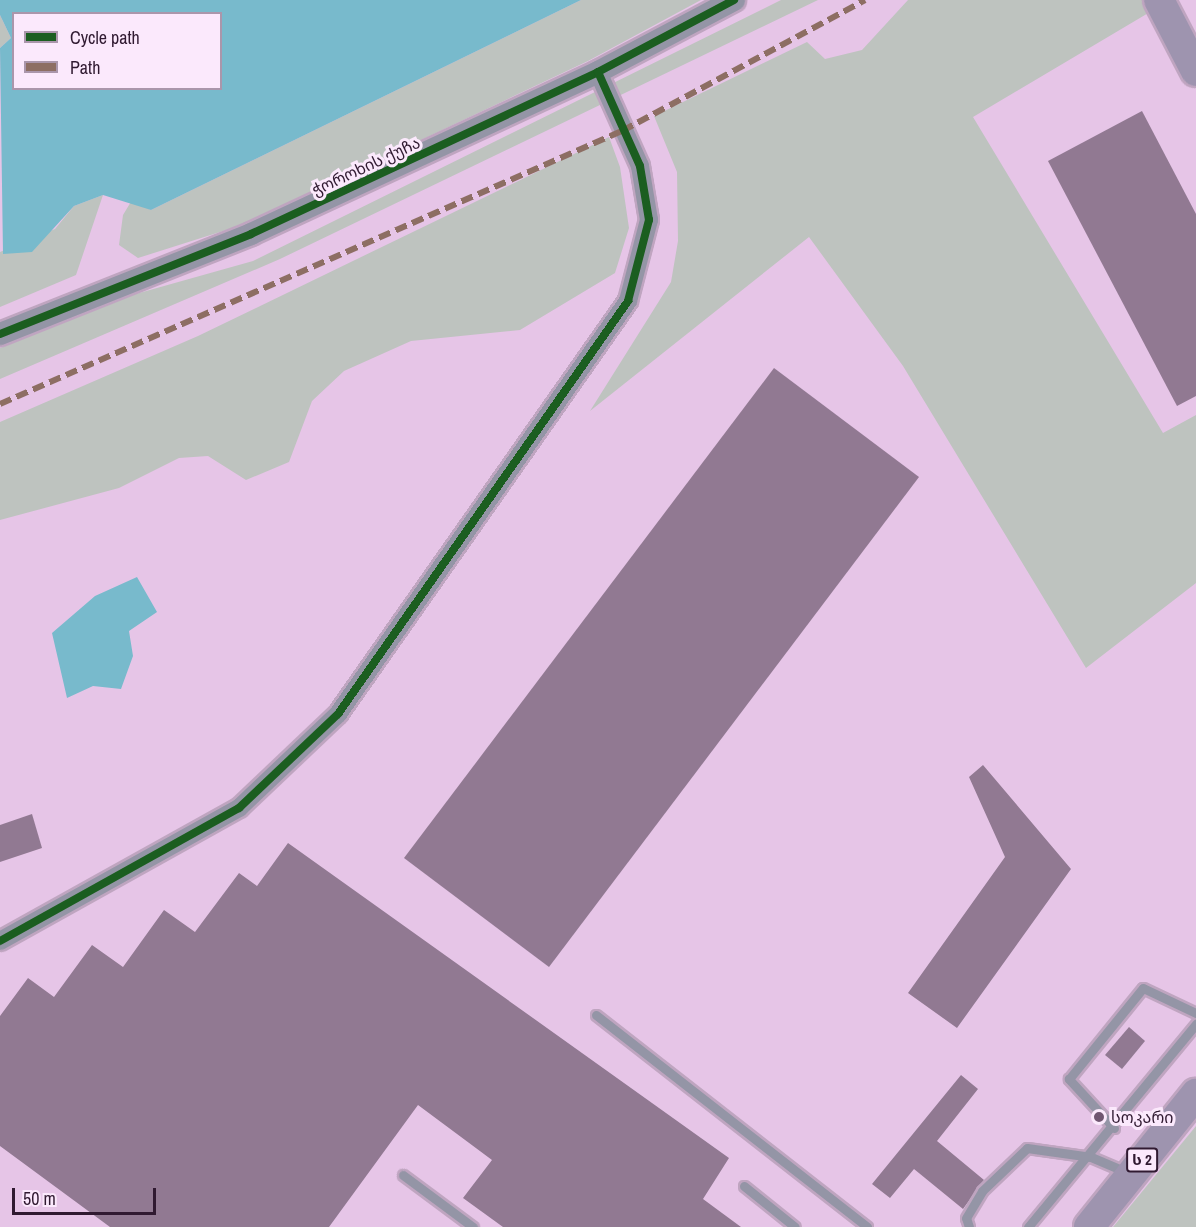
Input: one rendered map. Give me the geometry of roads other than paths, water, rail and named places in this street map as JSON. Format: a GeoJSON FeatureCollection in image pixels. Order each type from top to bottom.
{"type":"FeatureCollection","features":[{"type":"Feature","properties":{"kind":"highway"},"geometry":{"type":"LineString","coordinates":[[1159,0],[1196,71]]}},
{"type":"Feature","properties":{"kind":"highway","name":"ს 2"},"geometry":{"type":"LineString","coordinates":[[1089,1227],[1196,1094]]}},
{"type":"Feature","properties":{"kind":"street","name":"ჭოროხის ქუჩა"},"geometry":{"type":"LineString","coordinates":[[0,334],[251,234],[598,72],[734,0]]}},
{"type":"Feature","properties":{"kind":"street"},"geometry":{"type":"LineString","coordinates":[[0,941],[239,808],[338,714],[621,310],[649,220],[640,166],[598,72]]}},
{"type":"Feature","properties":{"kind":"lane"},"geometry":{"type":"LineString","coordinates":[[1114,1128],[1069,1079],[1143,988],[1196,1013]]}},
{"type":"Feature","properties":{"kind":"lane"},"geometry":{"type":"LineString","coordinates":[[596,1015],[867,1227]]}},
{"type":"Feature","properties":{"kind":"lane"},"geometry":{"type":"LineString","coordinates":[[1028,1227],[1091,1157],[1196,1024]]}},
{"type":"Feature","properties":{"kind":"lane"},"geometry":{"type":"LineString","coordinates":[[969,1227],[966,1218],[982,1191],[1027,1148],[1091,1157],[1132,1174]]}},
{"type":"Feature","properties":{"kind":"lane"},"geometry":{"type":"LineString","coordinates":[[403,1175],[473,1227]]}},
{"type":"Feature","properties":{"kind":"lane"},"geometry":{"type":"LineString","coordinates":[[744,1186],[795,1227]]}},
{"type":"Feature","properties":{"kind":"water"},"geometry":{"type":"Polygon","coordinates":[[[0,0],[581,0],[151,210],[103,195],[74,206],[32,252],[3,254],[0,48],[11,38],[0,15],[0,0]]]}},
{"type":"Feature","properties":{"kind":"water"},"geometry":{"type":"Polygon","coordinates":[[[137,577],[157,612],[129,631],[133,656],[121,689],[93,686],[67,698],[52,633],[95,596],[137,577]]]}},
{"type":"Feature","properties":{"kind":"place","name":"სოკარი"},"geometry":{"type":"Point","coordinates":[1099,1117]}}]}
